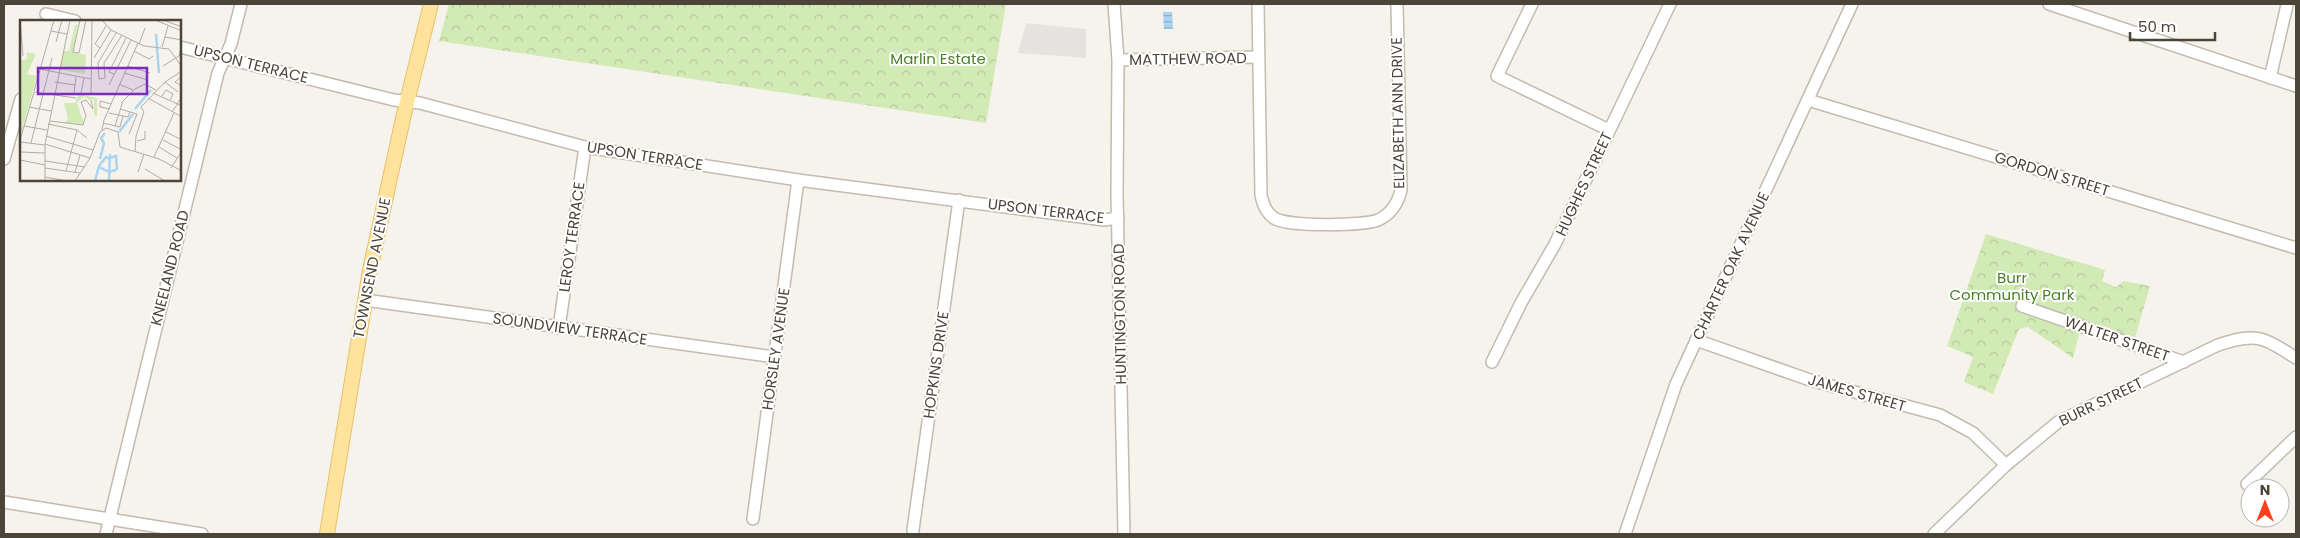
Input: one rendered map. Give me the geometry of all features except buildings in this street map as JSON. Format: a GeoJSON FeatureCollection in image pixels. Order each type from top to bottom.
{"type":"FeatureCollection","features":[{"type":"Feature","properties":{"kind":"main road","name":"TOWNSEND AVENUE"},"geometry":{"type":"LineString","coordinates":[[327,534],[365,300],[407,102],[431,4]]}},
{"type":"Feature","properties":{"kind":"street","name":"KNEELAND ROAD"},"geometry":{"type":"LineString","coordinates":[[106,534],[218,73],[224,57],[232,44],[241,4]]}},
{"type":"Feature","properties":{"kind":"street","name":"HUNTINGTON ROAD"},"geometry":{"type":"LineString","coordinates":[[1114,4],[1118,60],[1118,218],[1124,534]]}},
{"type":"Feature","properties":{"kind":"street","name":"ELIZABETH ANN DRIVE"},"geometry":{"type":"LineString","coordinates":[[1258,4],[1261,195],[1268,213],[1282,222],[1297,225],[1370,222],[1378,220],[1391,211],[1399,198],[1401,190],[1397,4]]}},
{"type":"Feature","properties":{"kind":"street"},"geometry":{"type":"LineString","coordinates":[[1532,4],[1497,76],[1609,130]]}},
{"type":"Feature","properties":{"kind":"street","name":"HUGHES STREET"},"geometry":{"type":"LineString","coordinates":[[1492,362],[1521,303],[1555,244],[1670,4]]}},
{"type":"Feature","properties":{"kind":"street","name":"CHARTER OAK AVENUE"},"geometry":{"type":"LineString","coordinates":[[1625,534],[1676,384],[1852,4]]}},
{"type":"Feature","properties":{"kind":"street"},"geometry":{"type":"LineString","coordinates":[[2051,4],[2296,86]]}},
{"type":"Feature","properties":{"kind":"street"},"geometry":{"type":"LineString","coordinates":[[2270,78],[2287,5]]}},
{"type":"Feature","properties":{"kind":"street"},"geometry":{"type":"LineString","coordinates":[[47,13],[72,20]]}},
{"type":"Feature","properties":{"kind":"street","name":"UPSON TERRACE"},"geometry":{"type":"LineString","coordinates":[[181,47],[407,102],[420,103],[585,147],[798,180],[1104,220],[1118,218]]}},
{"type":"Feature","properties":{"kind":"street","name":"MATTHEW ROAD"},"geometry":{"type":"LineString","coordinates":[[1118,60],[1258,57]]}},
{"type":"Feature","properties":{"kind":"street","name":"GORDON STREET"},"geometry":{"type":"LineString","coordinates":[[1808,100],[2296,248]]}},
{"type":"Feature","properties":{"kind":"street"},"geometry":{"type":"LineString","coordinates":[[4,159],[20,103]]}},
{"type":"Feature","properties":{"kind":"street","name":"LEROY TERRACE"},"geometry":{"type":"LineString","coordinates":[[559,328],[585,147]]}},
{"type":"Feature","properties":{"kind":"street","name":"HORSLEY AVENUE"},"geometry":{"type":"LineString","coordinates":[[753,519],[798,180]]}},
{"type":"Feature","properties":{"kind":"street","name":"HOPKINS DRIVE"},"geometry":{"type":"LineString","coordinates":[[913,530],[959,200]]}},
{"type":"Feature","properties":{"kind":"street","name":"SOUNDVIEW TERRACE"},"geometry":{"type":"LineString","coordinates":[[365,300],[775,357]]}},
{"type":"Feature","properties":{"kind":"street","name":"WALTER STREET"},"geometry":{"type":"LineString","coordinates":[[2022,306],[2184,362]]}},
{"type":"Feature","properties":{"kind":"street","name":"BURR STREET"},"geometry":{"type":"LineString","coordinates":[[1934,534],[2006,465],[2058,422],[2218,345],[2241,338],[2255,337],[2272,343],[2296,358]]}},
{"type":"Feature","properties":{"kind":"street","name":"JAMES STREET"},"geometry":{"type":"LineString","coordinates":[[1696,340],[1810,380],[1940,416],[1972,433],[2006,465]]}},
{"type":"Feature","properties":{"kind":"street"},"geometry":{"type":"LineString","coordinates":[[2253,478],[2296,437]]}},
{"type":"Feature","properties":{"kind":"street"},"geometry":{"type":"LineString","coordinates":[[4,502],[202,534]]}},
{"type":"Feature","properties":{"kind":"green space","name":"Marlin Estate"},"geometry":{"type":"Polygon","coordinates":[[[449,4],[1006,4],[986,123],[439,41],[449,4]]]}},
{"type":"Feature","properties":{"kind":"green space","name":"Burr Community Park"},"geometry":{"type":"Polygon","coordinates":[[[1986,234],[2105,270],[2102,281],[2116,287],[2124,281],[2150,286],[2135,338],[2082,323],[2073,358],[2028,327],[2019,329],[1993,394],[1964,382],[1973,357],[1947,346],[1986,234]]]}},
{"type":"Feature","properties":{"kind":"shaded area"},"geometry":{"type":"Polygon","coordinates":[[[1026,23],[1086,29],[1086,58],[1018,53],[1026,23]]]}},
{"type":"Feature","properties":{"kind":"water"},"geometry":{"type":"Polygon","coordinates":[[[1163,12],[1172,12],[1173,29],[1164,29],[1163,12]]]}}]}
